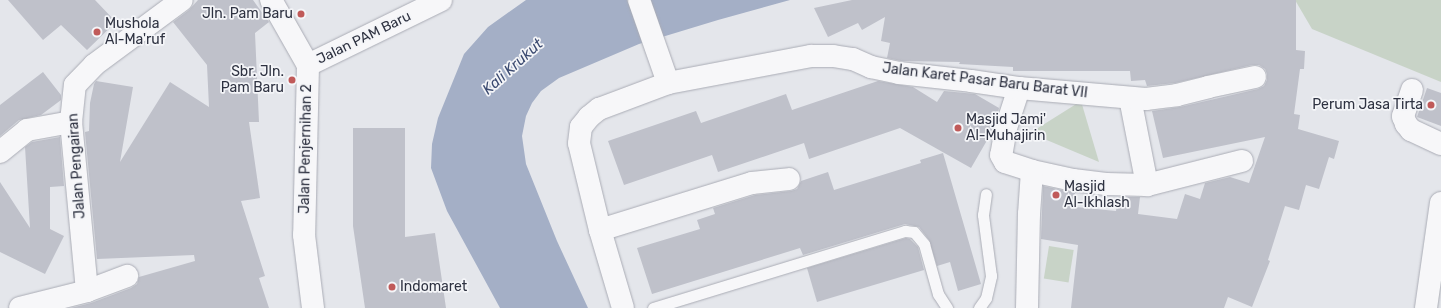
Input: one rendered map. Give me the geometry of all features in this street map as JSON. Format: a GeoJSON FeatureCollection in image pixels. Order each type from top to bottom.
{"type":"FeatureCollection","features":[{"type":"Feature","properties":{"kind":"street","name":"Jalan Pengairan"},"geometry":{"type":"LineString","coordinates":[[88,291],[71,122],[75,85],[94,65],[182,0]]}},
{"type":"Feature","properties":{"kind":"street","name":"Jalan Penjernihan 2"},"geometry":{"type":"LineString","coordinates":[[271,0],[308,65],[304,235],[313,308]]}},
{"type":"Feature","properties":{"kind":"street","name":"Jalan PAM Baru"},"geometry":{"type":"LineString","coordinates":[[308,65],[441,0]]}},
{"type":"Feature","properties":{"kind":"street"},"geometry":{"type":"LineString","coordinates":[[639,0],[668,83]]}},
{"type":"Feature","properties":{"kind":"street","name":"Jalan Karet Pasar Baru Barat VII"},"geometry":{"type":"LineString","coordinates":[[623,308],[600,230],[579,143],[581,127],[589,116],[599,109],[668,83],[811,56],[833,56],[853,59],[872,67],[899,73],[1019,88],[1146,99],[1177,96],[1208,87],[1255,77]]}},
{"type":"Feature","properties":{"kind":"street"},"geometry":{"type":"LineString","coordinates":[[1019,88],[1006,128],[1001,155],[1005,162],[1032,171],[1073,180],[1106,184],[1147,185],[1242,160]]}},
{"type":"Feature","properties":{"kind":"street"},"geometry":{"type":"LineString","coordinates":[[1412,90],[1402,116],[1406,124],[1411,130],[1441,144]]}},
{"type":"Feature","properties":{"kind":"street"},"geometry":{"type":"LineString","coordinates":[[1130,98],[1147,185]]}},
{"type":"Feature","properties":{"kind":"street"},"geometry":{"type":"LineString","coordinates":[[0,152],[27,130],[71,122]]}},
{"type":"Feature","properties":{"kind":"street"},"geometry":{"type":"LineString","coordinates":[[1027,308],[1029,214],[1032,171]]}},
{"type":"Feature","properties":{"kind":"street"},"geometry":{"type":"LineString","coordinates":[[600,230],[752,183],[789,179]]}},
{"type":"Feature","properties":{"kind":"street"},"geometry":{"type":"LineString","coordinates":[[1426,308],[1441,203]]}},
{"type":"Feature","properties":{"kind":"street"},"geometry":{"type":"LineString","coordinates":[[20,308],[88,291],[127,276]]}},
{"type":"Feature","properties":{"kind":"lane"},"geometry":{"type":"LineString","coordinates":[[978,308],[986,298],[991,276],[983,215],[986,194]]}},
{"type":"Feature","properties":{"kind":"lane"},"geometry":{"type":"LineString","coordinates":[[653,308],[905,231],[914,232],[924,244],[938,294],[947,308]]}},
{"type":"Feature","properties":{"kind":"shaded area"},"geometry":{"type":"Polygon","coordinates":[[[1295,0],[1441,0],[1441,82],[1312,29],[1295,0]]]}},
{"type":"Feature","properties":{"kind":"shaded area"},"geometry":{"type":"Polygon","coordinates":[[[1081,101],[1099,162],[1030,133],[1081,101]]]}},
{"type":"Feature","properties":{"kind":"shaded area"},"geometry":{"type":"Polygon","coordinates":[[[1049,246],[1074,250],[1069,283],[1044,279],[1049,246]]]}},
{"type":"Feature","properties":{"kind":"water","name":"Kali Krukut"},"geometry":{"type":"Polygon","coordinates":[[[526,0],[790,0],[639,44],[559,78],[541,91],[532,103],[526,116],[522,136],[526,164],[557,241],[588,308],[500,308],[447,211],[431,168],[432,144],[438,118],[464,54],[488,27],[526,0]]]}},
{"type":"Feature","properties":{"kind":"building"},"geometry":{"type":"Polygon","coordinates":[[[8,0],[95,0],[116,22],[87,50],[61,25],[43,40],[8,0]]]}},
{"type":"Feature","properties":{"kind":"building"},"geometry":{"type":"Polygon","coordinates":[[[198,0],[253,0],[269,22],[255,33],[259,122],[249,122],[260,198],[241,201],[265,276],[259,278],[269,308],[71,308],[91,303],[131,288],[137,284],[139,277],[195,261],[194,255],[97,259],[85,132],[89,131],[90,103],[96,81],[133,87],[120,162],[170,82],[209,107],[207,65],[173,22],[189,10],[198,0]]]}},
{"type":"Feature","properties":{"kind":"building"},"geometry":{"type":"Polygon","coordinates":[[[852,0],[1296,0],[1296,50],[1305,51],[1304,69],[1300,69],[1294,114],[1300,115],[1298,129],[1339,141],[1334,159],[1329,157],[1319,189],[1306,185],[1299,210],[1285,206],[1268,260],[1270,261],[1252,307],[1228,297],[1224,308],[1071,308],[1078,245],[1041,239],[1043,186],[1075,193],[1076,207],[1116,211],[1118,197],[1140,197],[1138,214],[1177,219],[1185,194],[1200,199],[1205,183],[1230,177],[1249,183],[1265,137],[1163,158],[1152,111],[1180,107],[1258,89],[1264,86],[1267,80],[1265,69],[1259,65],[1252,65],[1175,83],[1147,86],[1145,80],[1131,81],[1130,71],[1013,71],[1013,67],[959,64],[960,62],[901,61],[887,58],[890,43],[881,41],[885,17],[862,30],[858,23],[828,37],[814,8],[852,0]]]}},
{"type":"Feature","properties":{"kind":"building"},"geometry":{"type":"Polygon","coordinates":[[[43,72],[61,95],[61,100],[41,115],[19,120],[0,136],[0,105],[43,72]]]}},
{"type":"Feature","properties":{"kind":"building"},"geometry":{"type":"Polygon","coordinates":[[[878,81],[913,87],[937,102],[944,91],[975,94],[999,108],[993,130],[971,168],[900,128],[809,159],[804,143],[718,172],[712,155],[624,185],[608,141],[696,111],[701,123],[786,94],[792,110],[878,81]]]}},
{"type":"Feature","properties":{"kind":"building","name":"Perum Jasa Tirta"},"geometry":{"type":"Polygon","coordinates":[[[1427,88],[1441,93],[1441,126],[1417,117],[1427,88]]]}},
{"type":"Feature","properties":{"kind":"building"},"geometry":{"type":"Polygon","coordinates":[[[353,128],[405,128],[405,237],[435,233],[446,308],[365,308],[353,226],[353,128]]]}},
{"type":"Feature","properties":{"kind":"building"},"geometry":{"type":"Polygon","coordinates":[[[60,137],[64,186],[50,187],[50,229],[64,236],[45,274],[0,252],[0,182],[30,228],[25,147],[32,142],[60,137]]]}},
{"type":"Feature","properties":{"kind":"building"},"geometry":{"type":"Polygon","coordinates":[[[943,153],[981,284],[958,291],[950,262],[937,266],[929,240],[919,227],[905,224],[803,255],[800,248],[652,294],[637,248],[700,229],[697,220],[715,214],[713,208],[755,195],[791,191],[797,189],[801,181],[828,172],[834,190],[921,163],[920,160],[943,153]]]}},
{"type":"Feature","properties":{"kind":"building"},"geometry":{"type":"Polygon","coordinates":[[[906,238],[910,239],[918,247],[924,270],[817,302],[807,268],[906,238]]]}},
{"type":"Feature","properties":{"kind":"place","name":"Jln. Pam Baru"},"geometry":{"type":"Point","coordinates":[301,14]}},
{"type":"Feature","properties":{"kind":"place","name":"Mushola Al-Ma'ruf"},"geometry":{"type":"Point","coordinates":[97,32]}},
{"type":"Feature","properties":{"kind":"place","name":"Sbr. Jln. Pam Baru"},"geometry":{"type":"Point","coordinates":[292,80]}},
{"type":"Feature","properties":{"kind":"place","name":"Perum Jasa Tirta"},"geometry":{"type":"Point","coordinates":[1431,105]}},
{"type":"Feature","properties":{"kind":"place","name":"Masjid Jami' Al-Muhajirin"},"geometry":{"type":"Point","coordinates":[958,128]}},
{"type":"Feature","properties":{"kind":"place","name":"Masjid Al-Ikhlash"},"geometry":{"type":"Point","coordinates":[1056,195]}},
{"type":"Feature","properties":{"kind":"place","name":"Indomaret"},"geometry":{"type":"Point","coordinates":[392,287]}}]}
